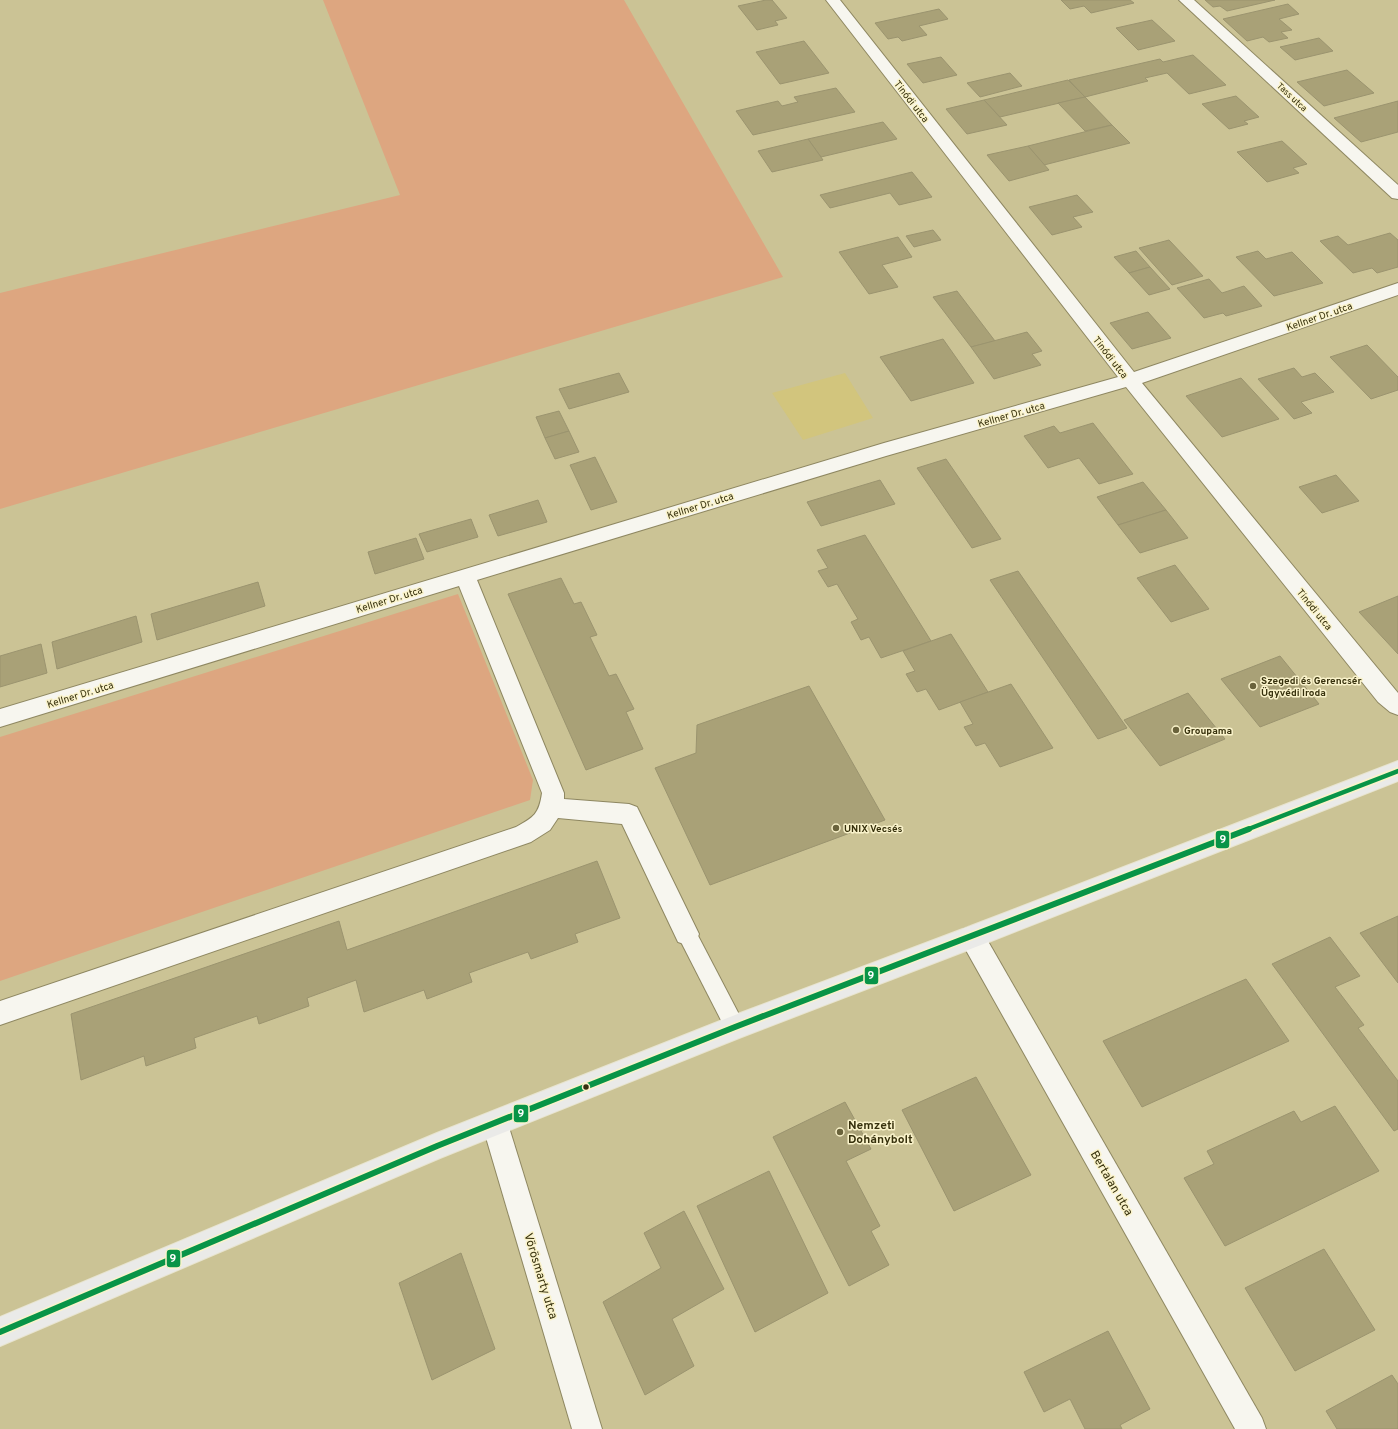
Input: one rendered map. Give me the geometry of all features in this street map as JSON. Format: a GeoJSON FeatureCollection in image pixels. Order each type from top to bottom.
{"type":"FeatureCollection","features":[{"type":"Feature","properties":{"kind":"main road"},"geometry":{"type":"LineString","coordinates":[[0,1332],[437,1146],[735,1027],[972,937],[1398,771]]}},
{"type":"Feature","properties":{"kind":"street","name":"Tinódi utca"},"geometry":{"type":"LineString","coordinates":[[833,0],[1130,380],[1386,696],[1398,706]]}},
{"type":"Feature","properties":{"kind":"street","name":"Tass utca"},"geometry":{"type":"LineString","coordinates":[[1186,0],[1398,194]]}},
{"type":"Feature","properties":{"kind":"street","name":"Kellner Dr. utca"},"geometry":{"type":"LineString","coordinates":[[0,718],[884,450],[1130,380],[1398,289]]}},
{"type":"Feature","properties":{"kind":"street"},"geometry":{"type":"LineString","coordinates":[[0,1013],[523,835],[535,828],[547,818],[552,808],[553,792],[465,576]]}},
{"type":"Feature","properties":{"kind":"street"},"geometry":{"type":"LineString","coordinates":[[552,808],[629,814],[687,934]]}},
{"type":"Feature","properties":{"kind":"street","name":"Bertalan utca"},"geometry":{"type":"LineString","coordinates":[[972,937],[1251,1429]]}},
{"type":"Feature","properties":{"kind":"street","name":"Vörösmarty utca"},"geometry":{"type":"LineString","coordinates":[[495,1124],[587,1429]]}},
{"type":"Feature","properties":{"kind":"lane"},"geometry":{"type":"LineString","coordinates":[[687,934],[735,1027]]}},
{"type":"Feature","properties":{"kind":"shaded area"},"geometry":{"type":"Polygon","coordinates":[[[323,0],[624,0],[783,277],[0,509],[0,293],[400,195],[323,0]]]}},
{"type":"Feature","properties":{"kind":"shaded area"},"geometry":{"type":"Polygon","coordinates":[[[845,373],[873,418],[803,440],[772,393],[845,373]]]}},
{"type":"Feature","properties":{"kind":"shaded area"},"geometry":{"type":"Polygon","coordinates":[[[458,594],[533,780],[530,800],[0,981],[0,737],[458,594]]]}},
{"type":"Feature","properties":{"kind":"building"},"geometry":{"type":"Polygon","coordinates":[[[772,0],[787,18],[775,21],[778,25],[757,30],[738,6],[772,0]]]}},
{"type":"Feature","properties":{"kind":"building"},"geometry":{"type":"Polygon","coordinates":[[[1061,0],[1130,0],[1134,3],[1091,13],[1084,6],[1070,9],[1061,0]]]}},
{"type":"Feature","properties":{"kind":"building"},"geometry":{"type":"Polygon","coordinates":[[[1205,0],[1275,0],[1227,11],[1220,6],[1213,7],[1205,0]]]}},
{"type":"Feature","properties":{"kind":"building"},"geometry":{"type":"Polygon","coordinates":[[[1288,4],[1299,14],[1279,19],[1292,30],[1281,32],[1288,38],[1269,42],[1263,37],[1247,41],[1223,19],[1288,4]]]}},
{"type":"Feature","properties":{"kind":"building"},"geometry":{"type":"Polygon","coordinates":[[[939,9],[948,19],[919,26],[927,35],[902,41],[898,37],[888,39],[875,23],[939,9]]]}},
{"type":"Feature","properties":{"kind":"building"},"geometry":{"type":"Polygon","coordinates":[[[1152,20],[1175,41],[1138,50],[1116,28],[1152,20]]]}},
{"type":"Feature","properties":{"kind":"building"},"geometry":{"type":"Polygon","coordinates":[[[1319,38],[1333,51],[1295,60],[1280,47],[1319,38]]]}},
{"type":"Feature","properties":{"kind":"building"},"geometry":{"type":"Polygon","coordinates":[[[804,41],[829,73],[780,84],[756,52],[804,41]]]}},
{"type":"Feature","properties":{"kind":"building"},"geometry":{"type":"Polygon","coordinates":[[[1193,55],[1226,85],[1189,94],[1167,73],[1145,78],[1148,81],[1085,97],[1069,80],[1160,59],[1163,62],[1193,55]]]}},
{"type":"Feature","properties":{"kind":"building"},"geometry":{"type":"Polygon","coordinates":[[[941,57],[957,75],[923,83],[907,64],[941,57]]]}},
{"type":"Feature","properties":{"kind":"building"},"geometry":{"type":"Polygon","coordinates":[[[1347,70],[1374,93],[1324,106],[1297,82],[1347,70]]]}},
{"type":"Feature","properties":{"kind":"building"},"geometry":{"type":"Polygon","coordinates":[[[1010,73],[1022,86],[980,97],[967,83],[1010,73]]]}},
{"type":"Feature","properties":{"kind":"building"},"geometry":{"type":"Polygon","coordinates":[[[1068,80],[1085,97],[1000,117],[984,100],[1068,80]]]}},
{"type":"Feature","properties":{"kind":"building"},"geometry":{"type":"Polygon","coordinates":[[[836,88],[855,112],[753,135],[736,111],[778,101],[782,106],[798,102],[794,97],[836,88]]]}},
{"type":"Feature","properties":{"kind":"building"},"geometry":{"type":"Polygon","coordinates":[[[1236,96],[1259,117],[1244,121],[1248,124],[1229,129],[1202,104],[1236,96]]]}},
{"type":"Feature","properties":{"kind":"building"},"geometry":{"type":"Polygon","coordinates":[[[1085,97],[1112,125],[1085,131],[1058,103],[1085,97]]]}},
{"type":"Feature","properties":{"kind":"building"},"geometry":{"type":"Polygon","coordinates":[[[984,100],[1007,125],[967,134],[946,109],[984,100]]]}},
{"type":"Feature","properties":{"kind":"building"},"geometry":{"type":"Polygon","coordinates":[[[1398,101],[1398,132],[1361,142],[1334,118],[1398,101]]]}},
{"type":"Feature","properties":{"kind":"building"},"geometry":{"type":"Polygon","coordinates":[[[883,122],[897,139],[821,157],[808,139],[883,122]]]}},
{"type":"Feature","properties":{"kind":"building"},"geometry":{"type":"Polygon","coordinates":[[[1112,125],[1130,143],[1044,165],[1028,146],[1112,125]]]}},
{"type":"Feature","properties":{"kind":"building"},"geometry":{"type":"Polygon","coordinates":[[[808,139],[823,160],[772,172],[758,151],[808,139]]]}},
{"type":"Feature","properties":{"kind":"building"},"geometry":{"type":"Polygon","coordinates":[[[1282,141],[1307,164],[1293,168],[1299,173],[1267,182],[1237,152],[1282,141]]]}},
{"type":"Feature","properties":{"kind":"building"},"geometry":{"type":"Polygon","coordinates":[[[1028,146],[1049,170],[1009,181],[987,155],[1028,146]]]}},
{"type":"Feature","properties":{"kind":"building"},"geometry":{"type":"Polygon","coordinates":[[[912,172],[932,197],[899,205],[890,193],[830,208],[820,195],[912,172]]]}},
{"type":"Feature","properties":{"kind":"building"},"geometry":{"type":"Polygon","coordinates":[[[1077,195],[1093,212],[1073,217],[1082,227],[1052,235],[1029,207],[1077,195]]]}},
{"type":"Feature","properties":{"kind":"building"},"geometry":{"type":"Polygon","coordinates":[[[933,230],[941,240],[914,247],[906,236],[933,230]]]}},
{"type":"Feature","properties":{"kind":"building"},"geometry":{"type":"Polygon","coordinates":[[[1390,233],[1398,240],[1398,267],[1377,273],[1372,268],[1353,273],[1320,241],[1338,236],[1348,245],[1390,233]]]}},
{"type":"Feature","properties":{"kind":"building"},"geometry":{"type":"Polygon","coordinates":[[[898,237],[912,257],[882,265],[898,287],[869,294],[839,252],[898,237]]]}},
{"type":"Feature","properties":{"kind":"building"},"geometry":{"type":"Polygon","coordinates":[[[1169,240],[1203,276],[1172,285],[1139,248],[1169,240]]]}},
{"type":"Feature","properties":{"kind":"building"},"geometry":{"type":"Polygon","coordinates":[[[1136,251],[1150,267],[1129,273],[1114,257],[1136,251]]]}},
{"type":"Feature","properties":{"kind":"building"},"geometry":{"type":"Polygon","coordinates":[[[1258,251],[1266,259],[1292,252],[1323,283],[1274,296],[1236,257],[1258,251]]]}},
{"type":"Feature","properties":{"kind":"building"},"geometry":{"type":"Polygon","coordinates":[[[1150,267],[1170,289],[1149,295],[1129,273],[1150,267]]]}},
{"type":"Feature","properties":{"kind":"building"},"geometry":{"type":"Polygon","coordinates":[[[1209,279],[1222,293],[1244,286],[1262,306],[1226,316],[1223,313],[1204,318],[1177,288],[1209,279]]]}},
{"type":"Feature","properties":{"kind":"building"},"geometry":{"type":"Polygon","coordinates":[[[957,291],[995,341],[971,347],[933,297],[957,291]]]}},
{"type":"Feature","properties":{"kind":"building"},"geometry":{"type":"Polygon","coordinates":[[[1148,312],[1171,338],[1132,349],[1110,323],[1148,312]]]}},
{"type":"Feature","properties":{"kind":"building"},"geometry":{"type":"Polygon","coordinates":[[[1027,332],[1042,351],[1032,354],[1041,365],[994,379],[971,347],[1027,332]]]}},
{"type":"Feature","properties":{"kind":"building"},"geometry":{"type":"Polygon","coordinates":[[[943,339],[974,383],[911,401],[880,357],[943,339]]]}},
{"type":"Feature","properties":{"kind":"building"},"geometry":{"type":"Polygon","coordinates":[[[1367,345],[1398,377],[1398,390],[1371,399],[1330,357],[1367,345]]]}},
{"type":"Feature","properties":{"kind":"building"},"geometry":{"type":"Polygon","coordinates":[[[1294,368],[1302,377],[1315,373],[1334,392],[1301,402],[1312,413],[1294,419],[1258,379],[1294,368]]]}},
{"type":"Feature","properties":{"kind":"building"},"geometry":{"type":"Polygon","coordinates":[[[619,373],[629,392],[569,409],[559,389],[619,373]]]}},
{"type":"Feature","properties":{"kind":"building"},"geometry":{"type":"Polygon","coordinates":[[[1241,378],[1279,419],[1222,437],[1186,396],[1241,378]]]}},
{"type":"Feature","properties":{"kind":"building"},"geometry":{"type":"Polygon","coordinates":[[[559,411],[569,431],[545,438],[536,417],[559,411]]]}},
{"type":"Feature","properties":{"kind":"building"},"geometry":{"type":"Polygon","coordinates":[[[1093,423],[1133,474],[1099,484],[1079,458],[1048,468],[1024,436],[1054,426],[1060,433],[1093,423]]]}},
{"type":"Feature","properties":{"kind":"building"},"geometry":{"type":"Polygon","coordinates":[[[569,431],[579,452],[555,459],[545,438],[569,431]]]}},
{"type":"Feature","properties":{"kind":"building"},"geometry":{"type":"Polygon","coordinates":[[[595,457],[617,502],[591,510],[570,465],[595,457]]]}},
{"type":"Feature","properties":{"kind":"building"},"geometry":{"type":"Polygon","coordinates":[[[946,459],[1001,539],[972,548],[917,468],[946,459]]]}},
{"type":"Feature","properties":{"kind":"building"},"geometry":{"type":"Polygon","coordinates":[[[1336,475],[1359,501],[1322,513],[1299,487],[1336,475]]]}},
{"type":"Feature","properties":{"kind":"building"},"geometry":{"type":"Polygon","coordinates":[[[880,480],[895,504],[821,526],[807,502],[880,480]]]}},
{"type":"Feature","properties":{"kind":"building"},"geometry":{"type":"Polygon","coordinates":[[[1143,482],[1166,510],[1118,525],[1097,497],[1143,482]]]}},
{"type":"Feature","properties":{"kind":"building"},"geometry":{"type":"Polygon","coordinates":[[[538,500],[547,522],[498,536],[489,515],[538,500]]]}},
{"type":"Feature","properties":{"kind":"building"},"geometry":{"type":"Polygon","coordinates":[[[1166,510],[1188,538],[1140,553],[1118,525],[1166,510]]]}},
{"type":"Feature","properties":{"kind":"building"},"geometry":{"type":"Polygon","coordinates":[[[471,519],[478,537],[427,552],[419,534],[471,519]]]}},
{"type":"Feature","properties":{"kind":"building"},"geometry":{"type":"Polygon","coordinates":[[[865,535],[931,641],[881,658],[869,637],[861,640],[851,622],[858,619],[837,584],[828,587],[818,571],[828,568],[817,550],[865,535]]]}},
{"type":"Feature","properties":{"kind":"building"},"geometry":{"type":"Polygon","coordinates":[[[416,538],[424,559],[375,574],[368,552],[416,538]]]}},
{"type":"Feature","properties":{"kind":"building"},"geometry":{"type":"Polygon","coordinates":[[[1175,565],[1209,609],[1171,622],[1137,578],[1175,565]]]}},
{"type":"Feature","properties":{"kind":"building"},"geometry":{"type":"Polygon","coordinates":[[[1018,571],[1127,728],[1098,739],[990,580],[1018,571]]]}},
{"type":"Feature","properties":{"kind":"building"},"geometry":{"type":"Polygon","coordinates":[[[561,578],[574,604],[581,602],[597,635],[590,637],[609,676],[616,674],[634,709],[626,712],[643,749],[586,770],[508,594],[561,578]]]}},
{"type":"Feature","properties":{"kind":"building"},"geometry":{"type":"Polygon","coordinates":[[[258,582],[265,606],[157,640],[151,614],[258,582]]]}},
{"type":"Feature","properties":{"kind":"building"},"geometry":{"type":"Polygon","coordinates":[[[1398,596],[1398,654],[1359,612],[1398,596]]]}},
{"type":"Feature","properties":{"kind":"building"},"geometry":{"type":"Polygon","coordinates":[[[136,616],[142,642],[57,669],[52,642],[136,616]]]}},
{"type":"Feature","properties":{"kind":"building"},"geometry":{"type":"Polygon","coordinates":[[[951,634],[988,692],[939,710],[926,689],[917,692],[906,674],[915,671],[903,651],[951,634]]]}},
{"type":"Feature","properties":{"kind":"building"},"geometry":{"type":"Polygon","coordinates":[[[41,644],[47,673],[0,687],[0,656],[41,644]]]}},
{"type":"Feature","properties":{"kind":"building"},"geometry":{"type":"Polygon","coordinates":[[[1280,656],[1319,704],[1260,727],[1221,679],[1280,656]]]}},
{"type":"Feature","properties":{"kind":"building"},"geometry":{"type":"Polygon","coordinates":[[[1011,684],[1053,748],[1000,767],[985,743],[976,746],[964,727],[973,724],[960,702],[1011,684]]]}},
{"type":"Feature","properties":{"kind":"building"},"geometry":{"type":"Polygon","coordinates":[[[809,686],[885,820],[710,885],[655,768],[696,753],[697,725],[809,686]]]}},
{"type":"Feature","properties":{"kind":"building"},"geometry":{"type":"Polygon","coordinates":[[[1188,693],[1225,739],[1160,766],[1124,720],[1188,693]]]}},
{"type":"Feature","properties":{"kind":"building"},"geometry":{"type":"Polygon","coordinates":[[[597,861],[620,918],[575,934],[578,942],[531,959],[528,952],[469,973],[472,982],[427,999],[424,990],[364,1012],[356,980],[307,998],[309,1006],[259,1024],[257,1016],[194,1038],[196,1048],[146,1066],[144,1056],[81,1080],[71,1014],[339,921],[347,950],[597,861]]]}},
{"type":"Feature","properties":{"kind":"building"},"geometry":{"type":"Polygon","coordinates":[[[1398,916],[1398,983],[1360,933],[1398,916]]]}},
{"type":"Feature","properties":{"kind":"building"},"geometry":{"type":"Polygon","coordinates":[[[1330,937],[1360,976],[1335,987],[1364,1025],[1358,1028],[1398,1081],[1398,1129],[1394,1131],[1272,964],[1330,937]]]}},
{"type":"Feature","properties":{"kind":"building"},"geometry":{"type":"Polygon","coordinates":[[[1246,979],[1289,1041],[1142,1107],[1103,1041],[1246,979]]]}},
{"type":"Feature","properties":{"kind":"building"},"geometry":{"type":"Polygon","coordinates":[[[976,1077],[1031,1175],[954,1211],[902,1110],[976,1077]]]}},
{"type":"Feature","properties":{"kind":"building"},"geometry":{"type":"Polygon","coordinates":[[[845,1102],[871,1149],[846,1161],[880,1226],[871,1231],[889,1265],[849,1286],[773,1137],[845,1102]]]}},
{"type":"Feature","properties":{"kind":"building"},"geometry":{"type":"Polygon","coordinates":[[[1335,1106],[1379,1171],[1225,1246],[1184,1178],[1214,1164],[1207,1151],[1294,1111],[1301,1122],[1335,1106]]]}},
{"type":"Feature","properties":{"kind":"building"},"geometry":{"type":"Polygon","coordinates":[[[769,1171],[828,1293],[755,1332],[697,1206],[769,1171]]]}},
{"type":"Feature","properties":{"kind":"building"},"geometry":{"type":"Polygon","coordinates":[[[684,1211],[724,1289],[672,1319],[694,1366],[645,1395],[603,1302],[661,1268],[644,1233],[684,1211]]]}},
{"type":"Feature","properties":{"kind":"building"},"geometry":{"type":"Polygon","coordinates":[[[1324,1249],[1375,1330],[1295,1371],[1245,1288],[1324,1249]]]}},
{"type":"Feature","properties":{"kind":"building"},"geometry":{"type":"Polygon","coordinates":[[[461,1253],[495,1349],[432,1380],[399,1283],[461,1253]]]}},
{"type":"Feature","properties":{"kind":"building"},"geometry":{"type":"Polygon","coordinates":[[[1108,1331],[1150,1409],[1120,1425],[1122,1429],[1085,1429],[1070,1399],[1044,1412],[1024,1372],[1108,1331]]]}},
{"type":"Feature","properties":{"kind":"building"},"geometry":{"type":"Polygon","coordinates":[[[1392,1375],[1398,1384],[1398,1429],[1337,1429],[1326,1411],[1392,1375]]]}},
{"type":"Feature","properties":{"kind":"transit line","name":"9"},"geometry":{"type":"LineString","coordinates":[[0,1332],[437,1146],[735,1027],[972,937],[1398,771]]}},
{"type":"Feature","properties":{"kind":"place","name":"Szegedi és Gerencsér Ügyvédi Iroda"},"geometry":{"type":"Point","coordinates":[1253,686]}},
{"type":"Feature","properties":{"kind":"place","name":"Groupama"},"geometry":{"type":"Point","coordinates":[1176,730]}},
{"type":"Feature","properties":{"kind":"place","name":"UNIX Vecsés"},"geometry":{"type":"Point","coordinates":[836,828]}},
{"type":"Feature","properties":{"kind":"place","name":"Nemzeti Dohánybolt"},"geometry":{"type":"Point","coordinates":[840,1132]}}]}
